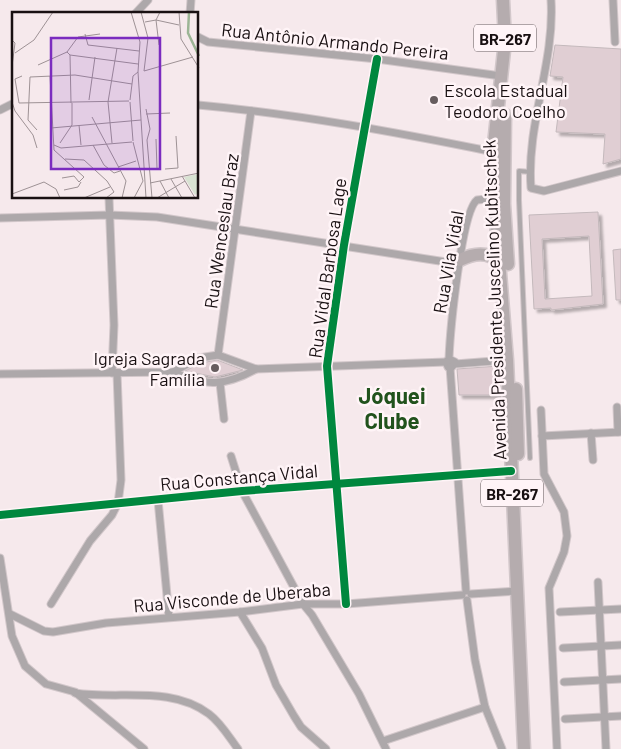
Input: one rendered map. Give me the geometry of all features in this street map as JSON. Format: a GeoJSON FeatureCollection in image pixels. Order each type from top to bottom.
{"type":"FeatureCollection","features":[{"type":"Feature","properties":{"kind":"highway","name":"Avenida Presidente Juscelino Kubitschek"},"geometry":{"type":"LineString","coordinates":[[503,0],[506,27],[494,152],[518,420],[518,471],[527,632],[530,749]]}},
{"type":"Feature","properties":{"kind":"highway","name":"Avenida Presidente Juscelino Kubitschek"},"geometry":{"type":"LineString","coordinates":[[510,0],[511,42],[504,126],[504,189],[499,201],[500,262],[507,360],[524,749]]}},
{"type":"Feature","properties":{"kind":"highway"},"geometry":{"type":"LineString","coordinates":[[459,262],[473,254],[484,254],[500,262]]}},
{"type":"Feature","properties":{"kind":"street"},"geometry":{"type":"LineString","coordinates":[[137,12],[148,0]]}},
{"type":"Feature","properties":{"kind":"street"},"geometry":{"type":"LineString","coordinates":[[551,0],[550,34],[534,130],[531,188],[540,192],[568,187],[621,171]]}},
{"type":"Feature","properties":{"kind":"street"},"geometry":{"type":"LineString","coordinates":[[613,0],[615,42]]}},
{"type":"Feature","properties":{"kind":"street","name":"Rua Antônio Armando Pereira"},"geometry":{"type":"LineString","coordinates":[[199,38],[208,42],[377,58],[501,76]]}},
{"type":"Feature","properties":{"kind":"street","name":"Rua Vidal Barbosa Lage"},"geometry":{"type":"LineString","coordinates":[[346,604],[338,484],[327,366],[344,245],[377,58]]}},
{"type":"Feature","properties":{"kind":"street"},"geometry":{"type":"LineString","coordinates":[[0,110],[12,104]]}},
{"type":"Feature","properties":{"kind":"street"},"geometry":{"type":"LineString","coordinates":[[199,105],[365,126],[494,152]]}},
{"type":"Feature","properties":{"kind":"street","name":"Rua Wenceslau Braz"},"geometry":{"type":"LineString","coordinates":[[218,355],[234,228],[252,111]]}},
{"type":"Feature","properties":{"kind":"street"},"geometry":{"type":"LineString","coordinates":[[52,604],[90,541],[112,515],[118,503],[121,480],[109,199]]}},
{"type":"Feature","properties":{"kind":"street","name":"Rua Vila Vidal"},"geometry":{"type":"LineString","coordinates":[[499,201],[474,203],[459,262],[450,363],[467,595],[475,660],[485,707],[502,749]]}},
{"type":"Feature","properties":{"kind":"street"},"geometry":{"type":"LineString","coordinates":[[0,218],[109,215],[157,217],[459,262]]}},
{"type":"Feature","properties":{"kind":"street"},"geometry":{"type":"LineString","coordinates":[[173,372],[199,358],[218,355],[256,369]]}},
{"type":"Feature","properties":{"kind":"street"},"geometry":{"type":"LineString","coordinates":[[0,374],[173,372],[195,382],[220,383],[256,369],[507,360]]}},
{"type":"Feature","properties":{"kind":"street"},"geometry":{"type":"LineString","coordinates":[[220,383],[224,419]]}},
{"type":"Feature","properties":{"kind":"street"},"geometry":{"type":"LineString","coordinates":[[542,436],[620,432],[617,407]]}},
{"type":"Feature","properties":{"kind":"street"},"geometry":{"type":"LineString","coordinates":[[541,410],[544,474],[564,512],[566,536],[564,552],[549,588],[557,749]]}},
{"type":"Feature","properties":{"kind":"street"},"geometry":{"type":"LineString","coordinates":[[591,434],[593,460]]}},
{"type":"Feature","properties":{"kind":"street"},"geometry":{"type":"LineString","coordinates":[[231,456],[242,491],[303,604],[312,615],[359,694],[386,749]]}},
{"type":"Feature","properties":{"kind":"street","name":"Rua Constança Vidal"},"geometry":{"type":"LineString","coordinates":[[0,515],[242,491],[457,473],[511,471]]}},
{"type":"Feature","properties":{"kind":"street"},"geometry":{"type":"LineString","coordinates":[[158,500],[169,617]]}},
{"type":"Feature","properties":{"kind":"street"},"geometry":{"type":"LineString","coordinates":[[0,558],[12,636],[25,666],[46,684],[74,692],[112,696],[165,696],[187,701],[209,714],[238,749]]}},
{"type":"Feature","properties":{"kind":"street"},"geometry":{"type":"LineString","coordinates":[[598,582],[606,749]]}},
{"type":"Feature","properties":{"kind":"street","name":"Rua Visconde de Uberaba"},"geometry":{"type":"LineString","coordinates":[[10,614],[48,632],[106,623],[240,612],[303,604],[346,604],[516,591]]}},
{"type":"Feature","properties":{"kind":"street"},"geometry":{"type":"LineString","coordinates":[[560,612],[621,609]]}},
{"type":"Feature","properties":{"kind":"street"},"geometry":{"type":"LineString","coordinates":[[240,612],[262,648],[276,685],[294,716],[301,727],[326,749]]}},
{"type":"Feature","properties":{"kind":"street"},"geometry":{"type":"LineString","coordinates":[[563,648],[621,645]]}},
{"type":"Feature","properties":{"kind":"street"},"geometry":{"type":"LineString","coordinates":[[564,682],[621,680]]}},
{"type":"Feature","properties":{"kind":"street"},"geometry":{"type":"LineString","coordinates":[[74,692],[144,749]]}},
{"type":"Feature","properties":{"kind":"street"},"geometry":{"type":"LineString","coordinates":[[382,741],[485,707]]}},
{"type":"Feature","properties":{"kind":"street"},"geometry":{"type":"LineString","coordinates":[[565,718],[621,716]]}},
{"type":"Feature","properties":{"kind":"lane"},"geometry":{"type":"LineString","coordinates":[[530,458],[519,181],[520,172],[531,172]]}},
{"type":"Feature","properties":{"kind":"building"},"geometry":{"type":"Polygon","coordinates":[[[555,45],[621,49],[621,159],[603,164],[605,134],[556,132],[563,77],[550,76],[555,45]]]}},
{"type":"Feature","properties":{"kind":"building"},"geometry":{"type":"Polygon","coordinates":[[[598,212],[603,304],[551,310],[551,308],[534,309],[529,215],[598,212]],[[589,236],[542,239],[545,299],[592,296],[589,236]]]}},
{"type":"Feature","properties":{"kind":"building"},"geometry":{"type":"Polygon","coordinates":[[[621,249],[621,300],[616,300],[613,250],[621,249]]]}},
{"type":"Feature","properties":{"kind":"building"},"geometry":{"type":"Polygon","coordinates":[[[217,360],[243,370],[215,377],[185,371],[201,363],[217,360]]]}},
{"type":"Feature","properties":{"kind":"building"},"geometry":{"type":"Polygon","coordinates":[[[499,366],[500,395],[459,395],[457,369],[499,366]]]}},
{"type":"Feature","properties":{"kind":"cycle path"},"geometry":{"type":"LineString","coordinates":[[346,604],[327,366],[344,245],[377,59]]}},
{"type":"Feature","properties":{"kind":"cycle path"},"geometry":{"type":"LineString","coordinates":[[0,515],[242,491],[511,471]]}},
{"type":"Feature","properties":{"kind":"place","name":"Escola Estadual Teodoro Coelho"},"geometry":{"type":"Point","coordinates":[434,100]}},
{"type":"Feature","properties":{"kind":"place","name":"Igreja Sagrada Família"},"geometry":{"type":"Point","coordinates":[215,368]}},
{"type":"Feature","properties":{"kind":"district","name":"Jóquei Clube"},"geometry":{"type":"Point","coordinates":[392,408]}}]}
